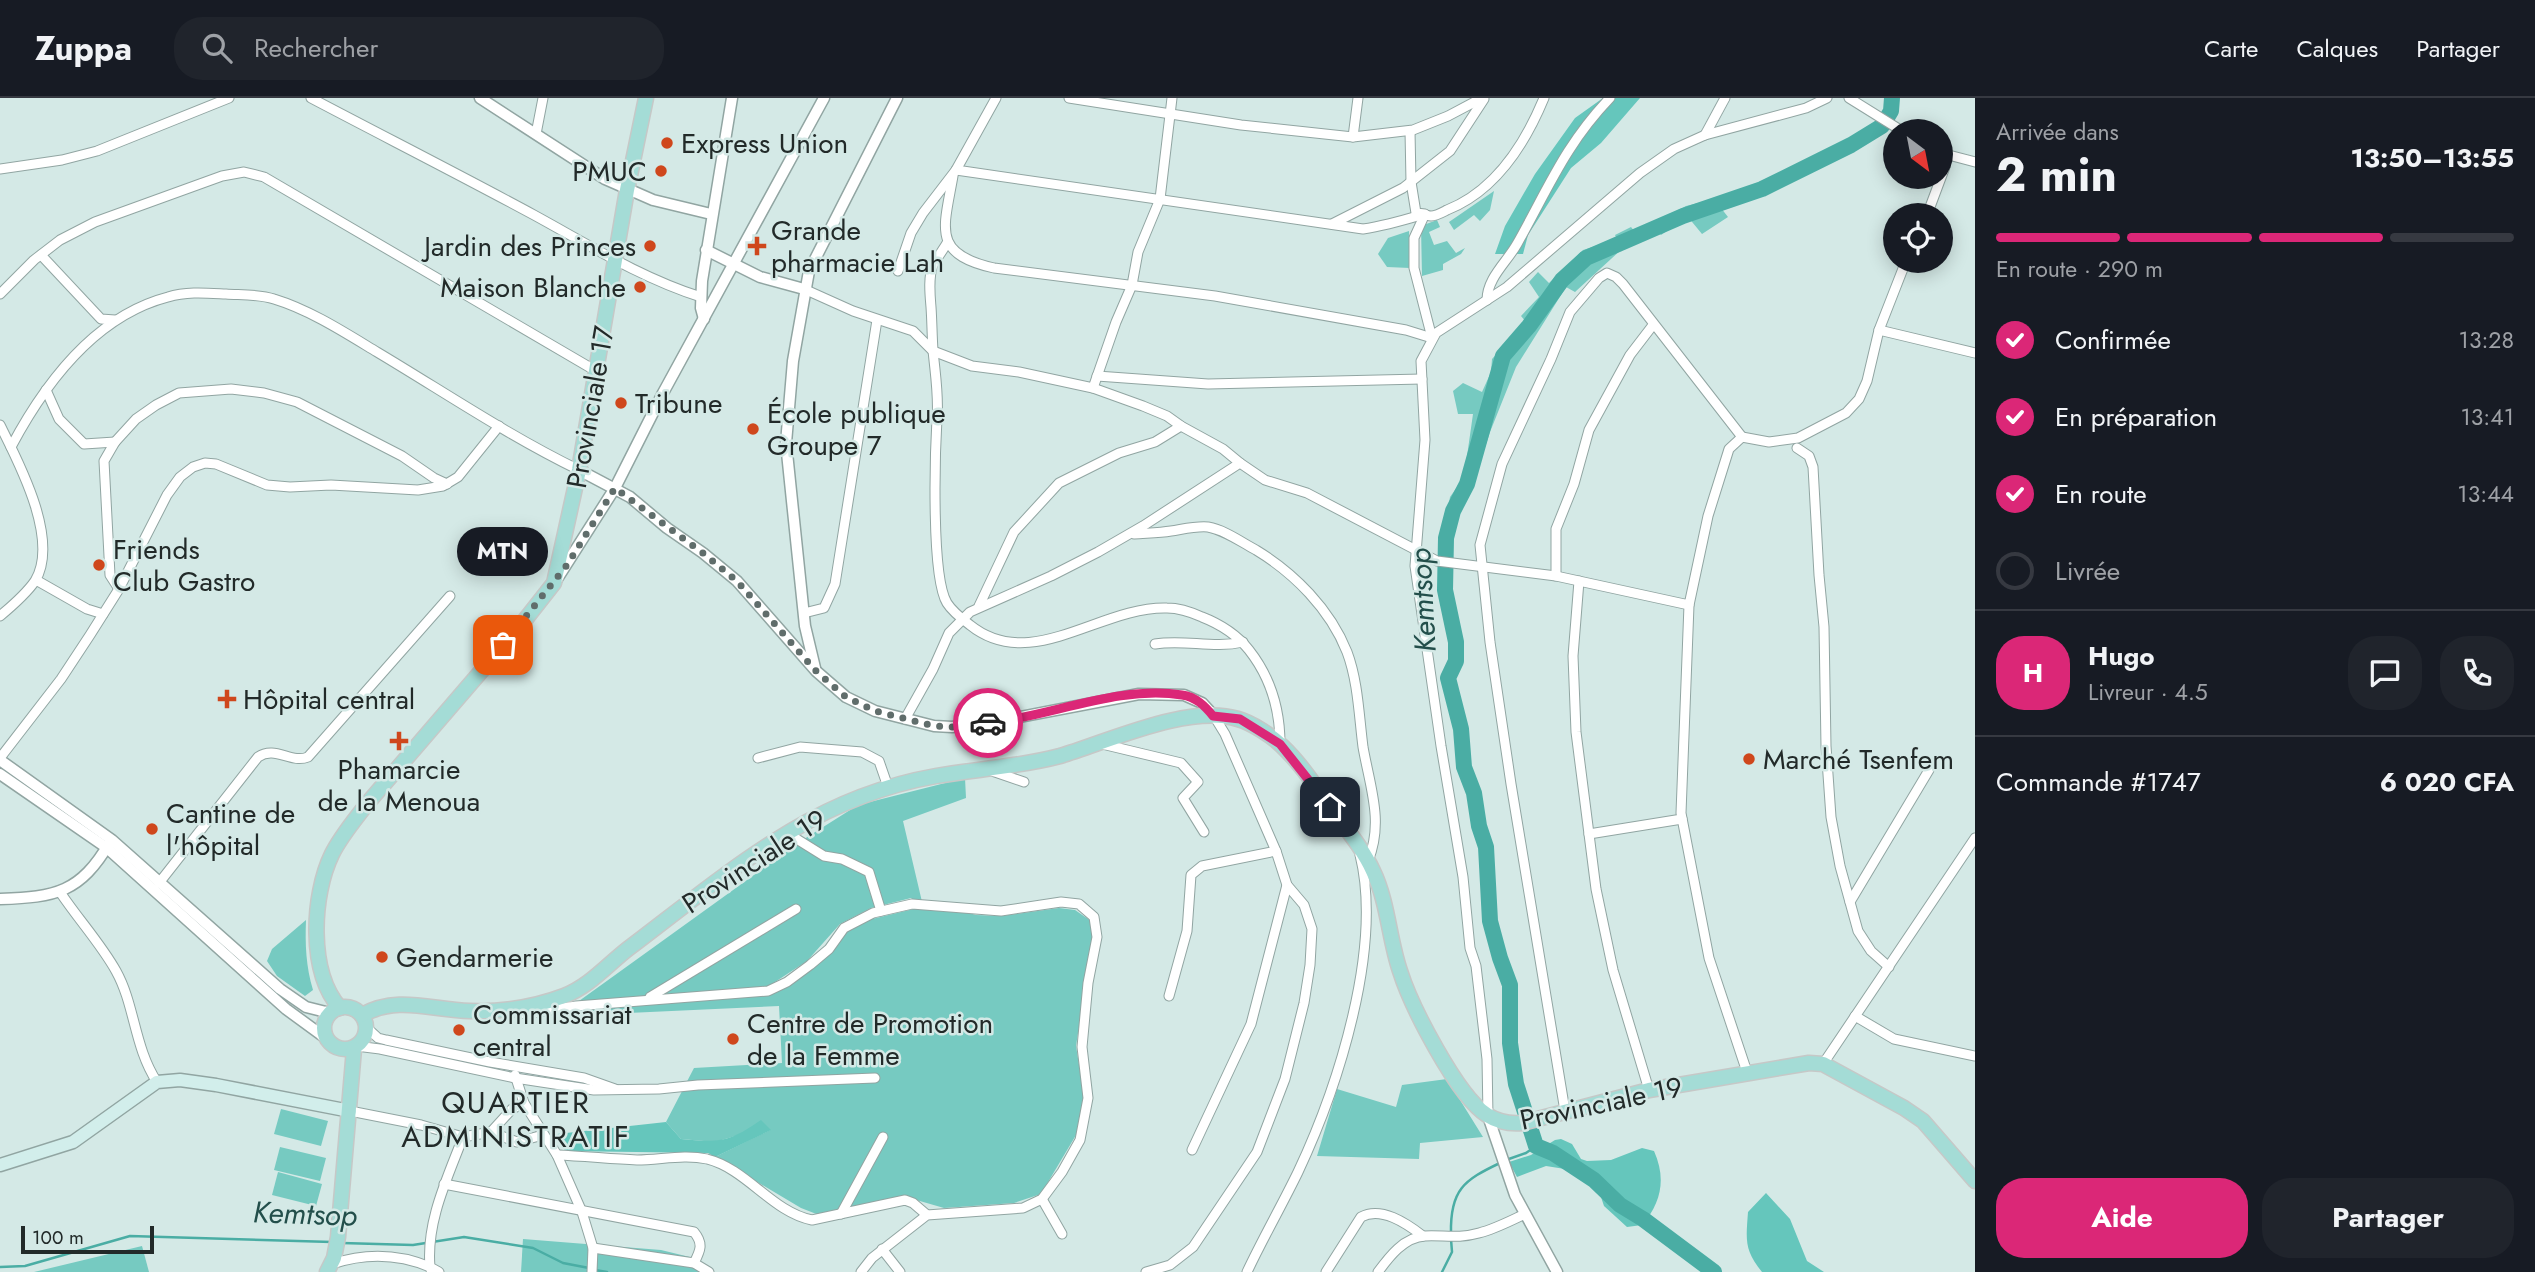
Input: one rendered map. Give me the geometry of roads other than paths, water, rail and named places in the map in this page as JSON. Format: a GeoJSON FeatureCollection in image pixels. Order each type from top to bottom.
{"type":"FeatureCollection","features":[{"type":"Feature","properties":{"kind":"main road","name":"Provinciale 17"},"geometry":{"type":"LineString","coordinates":[[335,1011],[324,981],[317,935],[317,914],[323,877],[332,855],[343,834],[366,805],[554,583],[579,470],[627,190],[646,98]]}},
{"type":"Feature","properties":{"kind":"main road","name":"Provinciale 19"},"geometry":{"type":"LineString","coordinates":[[364,1021],[391,1003],[469,1011],[504,1009],[550,1000],[585,985],[684,906],[788,833],[838,807],[888,787],[935,776],[1035,762],[1186,717],[1202,715],[1240,719],[1280,744],[1303,770],[1357,843],[1377,881],[1399,971],[1413,1004],[1463,1094],[1488,1116],[1506,1123],[1528,1122],[1649,1090],[1800,1065],[1823,1064]]}},
{"type":"Feature","properties":{"kind":"main road"},"geometry":{"type":"LineString","coordinates":[[333,1256],[355,1047],[364,1038],[364,1021],[352,1008],[335,1011],[324,1026],[327,1039],[338,1048],[355,1047]]}},
{"type":"Feature","properties":{"kind":"main road"},"geometry":{"type":"LineString","coordinates":[[1823,1064],[1923,1121],[1975,1181]]}},
{"type":"Feature","properties":{"kind":"main road"},"geometry":{"type":"LineString","coordinates":[[0,1165],[73,1142],[158,1082],[180,1080],[216,1085],[350,1111]]}},
{"type":"Feature","properties":{"kind":"street"},"geometry":{"type":"LineString","coordinates":[[0,169],[62,160],[97,151],[229,98]]}},
{"type":"Feature","properties":{"kind":"street"},"geometry":{"type":"LineString","coordinates":[[311,98],[615,261],[665,286],[701,297]]}},
{"type":"Feature","properties":{"kind":"street"},"geometry":{"type":"LineString","coordinates":[[480,98],[583,166],[627,190],[672,206],[711,214]]}},
{"type":"Feature","properties":{"kind":"street"},"geometry":{"type":"LineString","coordinates":[[536,134],[543,98]]}},
{"type":"Feature","properties":{"kind":"street"},"geometry":{"type":"LineString","coordinates":[[704,319],[701,297],[706,250],[732,98]]}},
{"type":"Feature","properties":{"kind":"street"},"geometry":{"type":"LineString","coordinates":[[554,583],[615,488],[824,98]]}},
{"type":"Feature","properties":{"kind":"street"},"geometry":{"type":"LineString","coordinates":[[816,671],[804,614],[786,443],[793,361],[809,271],[897,98]]}},
{"type":"Feature","properties":{"kind":"street"},"geometry":{"type":"LineString","coordinates":[[898,271],[911,233],[922,213],[955,173],[996,98]]}},
{"type":"Feature","properties":{"kind":"street"},"geometry":{"type":"LineString","coordinates":[[1069,98],[1241,125],[1353,137],[1410,131],[1483,98]]}},
{"type":"Feature","properties":{"kind":"street"},"geometry":{"type":"LineString","coordinates":[[1093,388],[1132,285],[1138,251],[1160,199],[1172,98]]}},
{"type":"Feature","properties":{"kind":"street"},"geometry":{"type":"LineString","coordinates":[[1353,137],[1358,98]]}},
{"type":"Feature","properties":{"kind":"street"},"geometry":{"type":"LineString","coordinates":[[1332,224],[1411,183],[1450,152],[1483,98]]}},
{"type":"Feature","properties":{"kind":"street"},"geometry":{"type":"LineString","coordinates":[[1410,131],[1411,183],[1416,213],[1432,216],[1450,209],[1483,189],[1504,167],[1525,138],[1544,98]]}},
{"type":"Feature","properties":{"kind":"street"},"geometry":{"type":"LineString","coordinates":[[1487,300],[1488,289],[1518,244],[1560,162],[1585,124],[1610,98]]}},
{"type":"Feature","properties":{"kind":"street"},"geometry":{"type":"LineString","coordinates":[[1705,135],[1725,98]]}},
{"type":"Feature","properties":{"kind":"street"},"geometry":{"type":"LineString","coordinates":[[1557,1272],[1525,1214],[1502,1161],[1488,1116],[1487,1059],[1476,967],[1470,948],[1462,877],[1421,619],[1415,550],[1420,522],[1425,440],[1421,361],[1432,338],[1543,257],[1640,173],[1674,149],[1705,135],[1806,108],[1827,98]]}},
{"type":"Feature","properties":{"kind":"street"},"geometry":{"type":"LineString","coordinates":[[1849,98],[1883,120]]}},
{"type":"Feature","properties":{"kind":"street"},"geometry":{"type":"LineString","coordinates":[[1953,157],[1975,162]]}},
{"type":"Feature","properties":{"kind":"street"},"geometry":{"type":"LineString","coordinates":[[0,294],[41,254],[60,240],[94,222],[202,183],[244,172],[264,177],[596,372]]}},
{"type":"Feature","properties":{"kind":"street"},"geometry":{"type":"LineString","coordinates":[[955,173],[1160,199],[1363,229],[1395,224],[1425,214]]}},
{"type":"Feature","properties":{"kind":"street"},"geometry":{"type":"LineString","coordinates":[[955,173],[945,229],[947,243],[952,251],[971,263],[1215,296],[1406,330],[1432,338]]}},
{"type":"Feature","properties":{"kind":"street"},"geometry":{"type":"LineString","coordinates":[[1425,214],[1414,238],[1414,268],[1432,338]]}},
{"type":"Feature","properties":{"kind":"street"},"geometry":{"type":"LineString","coordinates":[[947,243],[932,267],[930,292],[938,404],[936,448],[939,580],[946,602],[963,620],[989,639],[1014,644],[1034,643],[1133,613],[1165,608],[1186,610],[1215,622],[1243,642],[1259,663],[1273,692],[1280,716],[1280,744]]}},
{"type":"Feature","properties":{"kind":"street"},"geometry":{"type":"LineString","coordinates":[[706,250],[760,277],[804,289],[853,311],[913,331],[933,351],[972,366],[1019,372],[1093,388],[1167,416],[1223,449],[1265,480],[1307,493],[1437,561],[1579,580],[1689,605]]}},
{"type":"Feature","properties":{"kind":"street"},"geometry":{"type":"LineString","coordinates":[[41,254],[101,320],[115,320]]}},
{"type":"Feature","properties":{"kind":"street"},"geometry":{"type":"LineString","coordinates":[[1565,1111],[1511,784],[1486,609],[1480,545],[1502,464],[1570,312],[1599,278],[1608,273],[1623,284],[1742,437],[1769,442],[1798,438],[1846,413],[1858,399],[1867,381],[1880,330],[1901,273]]}},
{"type":"Feature","properties":{"kind":"street"},"geometry":{"type":"LineString","coordinates":[[11,447],[46,390],[93,337],[115,320],[169,296],[199,292],[271,298],[307,312],[351,336],[499,426],[615,488],[737,581],[816,671],[846,697],[875,711],[934,726],[962,726],[1139,694],[1184,695],[1202,703],[1225,734],[1276,851],[1287,885],[1304,905],[1311,929],[1310,965],[1304,1003],[1281,1094],[1257,1152],[1194,1247],[1170,1265],[1146,1272]]}},
{"type":"Feature","properties":{"kind":"street"},"geometry":{"type":"LineString","coordinates":[[804,614],[824,608],[835,584],[877,320]]}},
{"type":"Feature","properties":{"kind":"street"},"geometry":{"type":"LineString","coordinates":[[1556,576],[1556,528],[1574,484],[1590,430],[1630,355],[1653,325]]}},
{"type":"Feature","properties":{"kind":"street"},"geometry":{"type":"LineString","coordinates":[[1880,330],[1975,353]]}},
{"type":"Feature","properties":{"kind":"street"},"geometry":{"type":"LineString","coordinates":[[1097,376],[1208,384],[1422,379]]}},
{"type":"Feature","properties":{"kind":"street"},"geometry":{"type":"LineString","coordinates":[[119,589],[110,575],[104,461],[115,442],[136,419],[179,393],[231,389],[264,393],[297,402],[402,456],[447,484]]}},
{"type":"Feature","properties":{"kind":"street"},"geometry":{"type":"LineString","coordinates":[[46,390],[60,418],[84,444],[115,442]]}},
{"type":"Feature","properties":{"kind":"street"},"geometry":{"type":"LineString","coordinates":[[0,425],[39,520],[43,541],[42,562],[36,580],[0,616]]}},
{"type":"Feature","properties":{"kind":"street"},"geometry":{"type":"LineString","coordinates":[[327,1039],[286,1009],[246,965],[159,883],[0,759],[61,679],[119,589],[167,495],[180,477],[193,467],[205,463],[216,464],[267,485],[331,485],[418,490],[447,484],[458,477],[499,426]]}},
{"type":"Feature","properties":{"kind":"street"},"geometry":{"type":"LineString","coordinates":[[979,606],[1014,532],[1059,483],[1119,453],[1155,442],[1181,426]]}},
{"type":"Feature","properties":{"kind":"street"},"geometry":{"type":"LineString","coordinates":[[1742,437],[1729,449],[1708,516],[1689,605],[1682,818],[1709,958],[1748,1075]]}},
{"type":"Feature","properties":{"kind":"street"},"geometry":{"type":"LineString","coordinates":[[1797,448],[1809,456],[1813,467],[1824,627],[1826,746],[1831,817],[1840,866],[1858,931],[1871,951],[1889,967]]}},
{"type":"Feature","properties":{"kind":"street"},"geometry":{"type":"LineString","coordinates":[[905,719],[933,669],[949,633],[979,606],[1051,576],[1129,534],[1240,463]]}},
{"type":"Feature","properties":{"kind":"street"},"geometry":{"type":"LineString","coordinates":[[1129,534],[1188,527],[1209,527],[1225,533],[1279,564],[1300,582],[1332,624],[1347,652],[1376,806],[1375,843],[1368,861]]}},
{"type":"Feature","properties":{"kind":"street"},"geometry":{"type":"LineString","coordinates":[[36,580],[87,609],[103,614]]}},
{"type":"Feature","properties":{"kind":"street"},"geometry":{"type":"LineString","coordinates":[[1579,580],[1573,656],[1576,732],[1589,834],[1613,970],[1649,1090]]}},
{"type":"Feature","properties":{"kind":"street"},"geometry":{"type":"LineString","coordinates":[[159,883],[258,757],[270,751],[299,759],[309,757],[450,596]]}},
{"type":"Feature","properties":{"kind":"street"},"geometry":{"type":"LineString","coordinates":[[1155,645],[1172,641],[1220,646],[1243,642]]}},
{"type":"Feature","properties":{"kind":"street"},"geometry":{"type":"LineString","coordinates":[[1098,744],[1139,751],[1181,763],[1199,782],[1182,798],[1204,832]]}},
{"type":"Feature","properties":{"kind":"street"},"geometry":{"type":"LineString","coordinates":[[758,758],[800,747],[862,752],[879,761],[888,787]]}},
{"type":"Feature","properties":{"kind":"street"},"geometry":{"type":"LineString","coordinates":[[988,769],[1024,782]]}},
{"type":"Feature","properties":{"kind":"street"},"geometry":{"type":"LineString","coordinates":[[1850,902],[1929,771]]}},
{"type":"Feature","properties":{"kind":"street"},"geometry":{"type":"LineString","coordinates":[[0,774],[109,844],[246,965],[297,1002],[306,1007],[335,1011]]}},
{"type":"Feature","properties":{"kind":"street"},"geometry":{"type":"LineString","coordinates":[[1589,834],[1682,818]]}},
{"type":"Feature","properties":{"kind":"street"},"geometry":{"type":"LineString","coordinates":[[788,833],[824,856],[842,859],[869,872],[881,911]]}},
{"type":"Feature","properties":{"kind":"street"},"geometry":{"type":"LineString","coordinates":[[1823,1064],[1975,838]]}},
{"type":"Feature","properties":{"kind":"street"},"geometry":{"type":"LineString","coordinates":[[1247,1272],[1303,1160],[1348,1033],[1361,972],[1366,911],[1366,880],[1357,843]]}},
{"type":"Feature","properties":{"kind":"street"},"geometry":{"type":"LineString","coordinates":[[0,899],[27,898],[60,892],[77,883],[92,869],[109,844]]}},
{"type":"Feature","properties":{"kind":"street"},"geometry":{"type":"LineString","coordinates":[[1169,996],[1187,931],[1191,875],[1202,866],[1276,851]]}},
{"type":"Feature","properties":{"kind":"street"},"geometry":{"type":"LineString","coordinates":[[1192,1150],[1251,1024],[1287,885]]}},
{"type":"Feature","properties":{"kind":"street"},"geometry":{"type":"LineString","coordinates":[[60,892],[117,972],[139,1045],[158,1082]]}},
{"type":"Feature","properties":{"kind":"street"},"geometry":{"type":"LineString","coordinates":[[504,1009],[526,1014],[645,999],[768,991],[787,982],[810,965],[829,949],[844,928],[881,911],[912,904],[1001,911],[1061,902],[1079,904],[1094,917],[1097,937],[1088,983],[1082,1047],[1087,1098],[1080,1140],[1062,1172],[1042,1199],[1023,1208],[1000,1212],[927,1215],[882,1249],[861,1272]]}},
{"type":"Feature","properties":{"kind":"street"},"geometry":{"type":"LineString","coordinates":[[645,999],[796,909]]}},
{"type":"Feature","properties":{"kind":"street"},"geometry":{"type":"LineString","coordinates":[[1855,1016],[1894,1039],[1975,1056]]}},
{"type":"Feature","properties":{"kind":"street"},"geometry":{"type":"LineString","coordinates":[[364,1021],[371,1033],[386,1040],[584,1078],[617,1089]]}},
{"type":"Feature","properties":{"kind":"street"},"geometry":{"type":"LineString","coordinates":[[355,1047],[380,1049],[514,1078],[594,1090],[875,1079]]}},
{"type":"Feature","properties":{"kind":"street"},"geometry":{"type":"LineString","coordinates":[[515,1066],[514,1078],[524,1103],[557,1155],[582,1212],[593,1248],[592,1272]]}},
{"type":"Feature","properties":{"kind":"street"},"geometry":{"type":"LineString","coordinates":[[491,1132],[512,1109],[524,1103]]}},
{"type":"Feature","properties":{"kind":"street"},"geometry":{"type":"LineString","coordinates":[[350,1111],[421,1125],[463,1138],[491,1132],[517,1142],[530,1141],[543,1135]]}},
{"type":"Feature","properties":{"kind":"street"},"geometry":{"type":"LineString","coordinates":[[841,1213],[883,1137]]}},
{"type":"Feature","properties":{"kind":"street"},"geometry":{"type":"LineString","coordinates":[[434,1271],[429,1250],[431,1239],[444,1184],[463,1138]]}},
{"type":"Feature","properties":{"kind":"street"},"geometry":{"type":"LineString","coordinates":[[557,1155],[638,1160],[680,1157],[708,1159],[731,1171],[802,1219],[821,1220],[841,1213],[905,1200],[914,1203],[927,1215]]}},
{"type":"Feature","properties":{"kind":"street"},"geometry":{"type":"LineString","coordinates":[[444,1184],[694,1232],[701,1240],[701,1248],[694,1264]]}},
{"type":"Feature","properties":{"kind":"street"},"geometry":{"type":"LineString","coordinates":[[1042,1199],[1062,1234]]}},
{"type":"Feature","properties":{"kind":"street"},"geometry":{"type":"LineString","coordinates":[[1326,1272],[1361,1217],[1369,1213],[1391,1217],[1423,1236],[1452,1238],[1480,1233],[1525,1214]]}},
{"type":"Feature","properties":{"kind":"street"},"geometry":{"type":"LineString","coordinates":[[1378,1272],[1401,1247],[1423,1236]]}},
{"type":"Feature","properties":{"kind":"street"},"geometry":{"type":"LineString","coordinates":[[593,1248],[694,1264],[709,1272]]}},
{"type":"Feature","properties":{"kind":"street"},"geometry":{"type":"LineString","coordinates":[[882,1249],[900,1272]]}},
{"type":"Feature","properties":{"kind":"street"},"geometry":{"type":"LineString","coordinates":[[333,1256],[387,1257],[414,1261],[434,1271]]}},
{"type":"Feature","properties":{"kind":"waterway","name":"Kemtsop"},"geometry":{"type":"LineString","coordinates":[[1714,1272],[1620,1205],[1594,1180],[1553,1153],[1536,1146],[1516,1084],[1510,1043],[1510,985],[1490,921],[1486,847],[1479,826],[1474,793],[1464,767],[1461,729],[1448,678],[1456,661],[1456,642],[1445,590],[1446,538],[1453,511],[1467,484],[1503,356],[1529,326],[1562,280],[1586,258],[1683,216],[1762,189],[1851,145],[1882,126],[1891,111],[1892,98]]}},
{"type":"Feature","properties":{"kind":"waterway","name":"Kemtsop"},"geometry":{"type":"LineString","coordinates":[[1506,1160],[1526,1153],[1536,1146]]}},
{"type":"Feature","properties":{"kind":"waterway","name":"Kemtsop"},"geometry":{"type":"LineString","coordinates":[[1451,1233],[1453,1206],[1462,1188],[1477,1175],[1500,1163]]}},
{"type":"Feature","properties":{"kind":"waterway","name":"Kemtsop"},"geometry":{"type":"LineString","coordinates":[[0,1267],[25,1266],[130,1236],[332,1242]]}},
{"type":"Feature","properties":{"kind":"waterway","name":"Kemtsop"},"geometry":{"type":"LineString","coordinates":[[342,1243],[413,1245],[464,1237],[533,1248],[563,1263],[589,1268]]}},
{"type":"Feature","properties":{"kind":"waterway","name":"Kemtsop"},"geometry":{"type":"LineString","coordinates":[[1442,1272],[1452,1252],[1451,1239]]}},
{"type":"Feature","properties":{"kind":"waterway","name":"Kemtsop"},"geometry":{"type":"LineString","coordinates":[[595,1270],[607,1272]]}},
{"type":"Feature","properties":{"kind":"place","name":"Express Union"},"geometry":{"type":"Point","coordinates":[667,143]}},
{"type":"Feature","properties":{"kind":"place","name":"PMUC"},"geometry":{"type":"Point","coordinates":[661,171]}},
{"type":"Feature","properties":{"kind":"place","name":"Jardin des Princes"},"geometry":{"type":"Point","coordinates":[650,246]}},
{"type":"Feature","properties":{"kind":"place","name":"Grande pharmacie Lah"},"geometry":{"type":"Point","coordinates":[757,246]}},
{"type":"Feature","properties":{"kind":"place","name":"Maison Blanche"},"geometry":{"type":"Point","coordinates":[640,287]}},
{"type":"Feature","properties":{"kind":"place","name":"Tribune"},"geometry":{"type":"Point","coordinates":[621,403]}},
{"type":"Feature","properties":{"kind":"place","name":"École publique Groupe 7"},"geometry":{"type":"Point","coordinates":[753,429]}},
{"type":"Feature","properties":{"kind":"place","name":"Friends Club Gastro"},"geometry":{"type":"Point","coordinates":[99,565]}},
{"type":"Feature","properties":{"kind":"place","name":"MTN"},"geometry":{"type":"Point","coordinates":[503,645]}},
{"type":"Feature","properties":{"kind":"place","name":"Hôpital central"},"geometry":{"type":"Point","coordinates":[227,699]}},
{"type":"Feature","properties":{"kind":"place","name":"Phamarcie de la Menoua"},"geometry":{"type":"Point","coordinates":[399,741]}},
{"type":"Feature","properties":{"kind":"place","name":"Marché Tsenfem"},"geometry":{"type":"Point","coordinates":[1749,759]}},
{"type":"Feature","properties":{"kind":"place","name":"Cantine de l'hôpital"},"geometry":{"type":"Point","coordinates":[152,829]}},
{"type":"Feature","properties":{"kind":"place","name":"Gendarmerie"},"geometry":{"type":"Point","coordinates":[382,957]}},
{"type":"Feature","properties":{"kind":"place","name":"Commissariat central"},"geometry":{"type":"Point","coordinates":[459,1030]}},
{"type":"Feature","properties":{"kind":"place","name":"Centre de Promotion de la Femme"},"geometry":{"type":"Point","coordinates":[733,1039]}},
{"type":"Feature","properties":{"kind":"district","name":"QUARTIER ADMINISTRATIF"},"geometry":{"type":"Point","coordinates":[516,1120]}}]}
